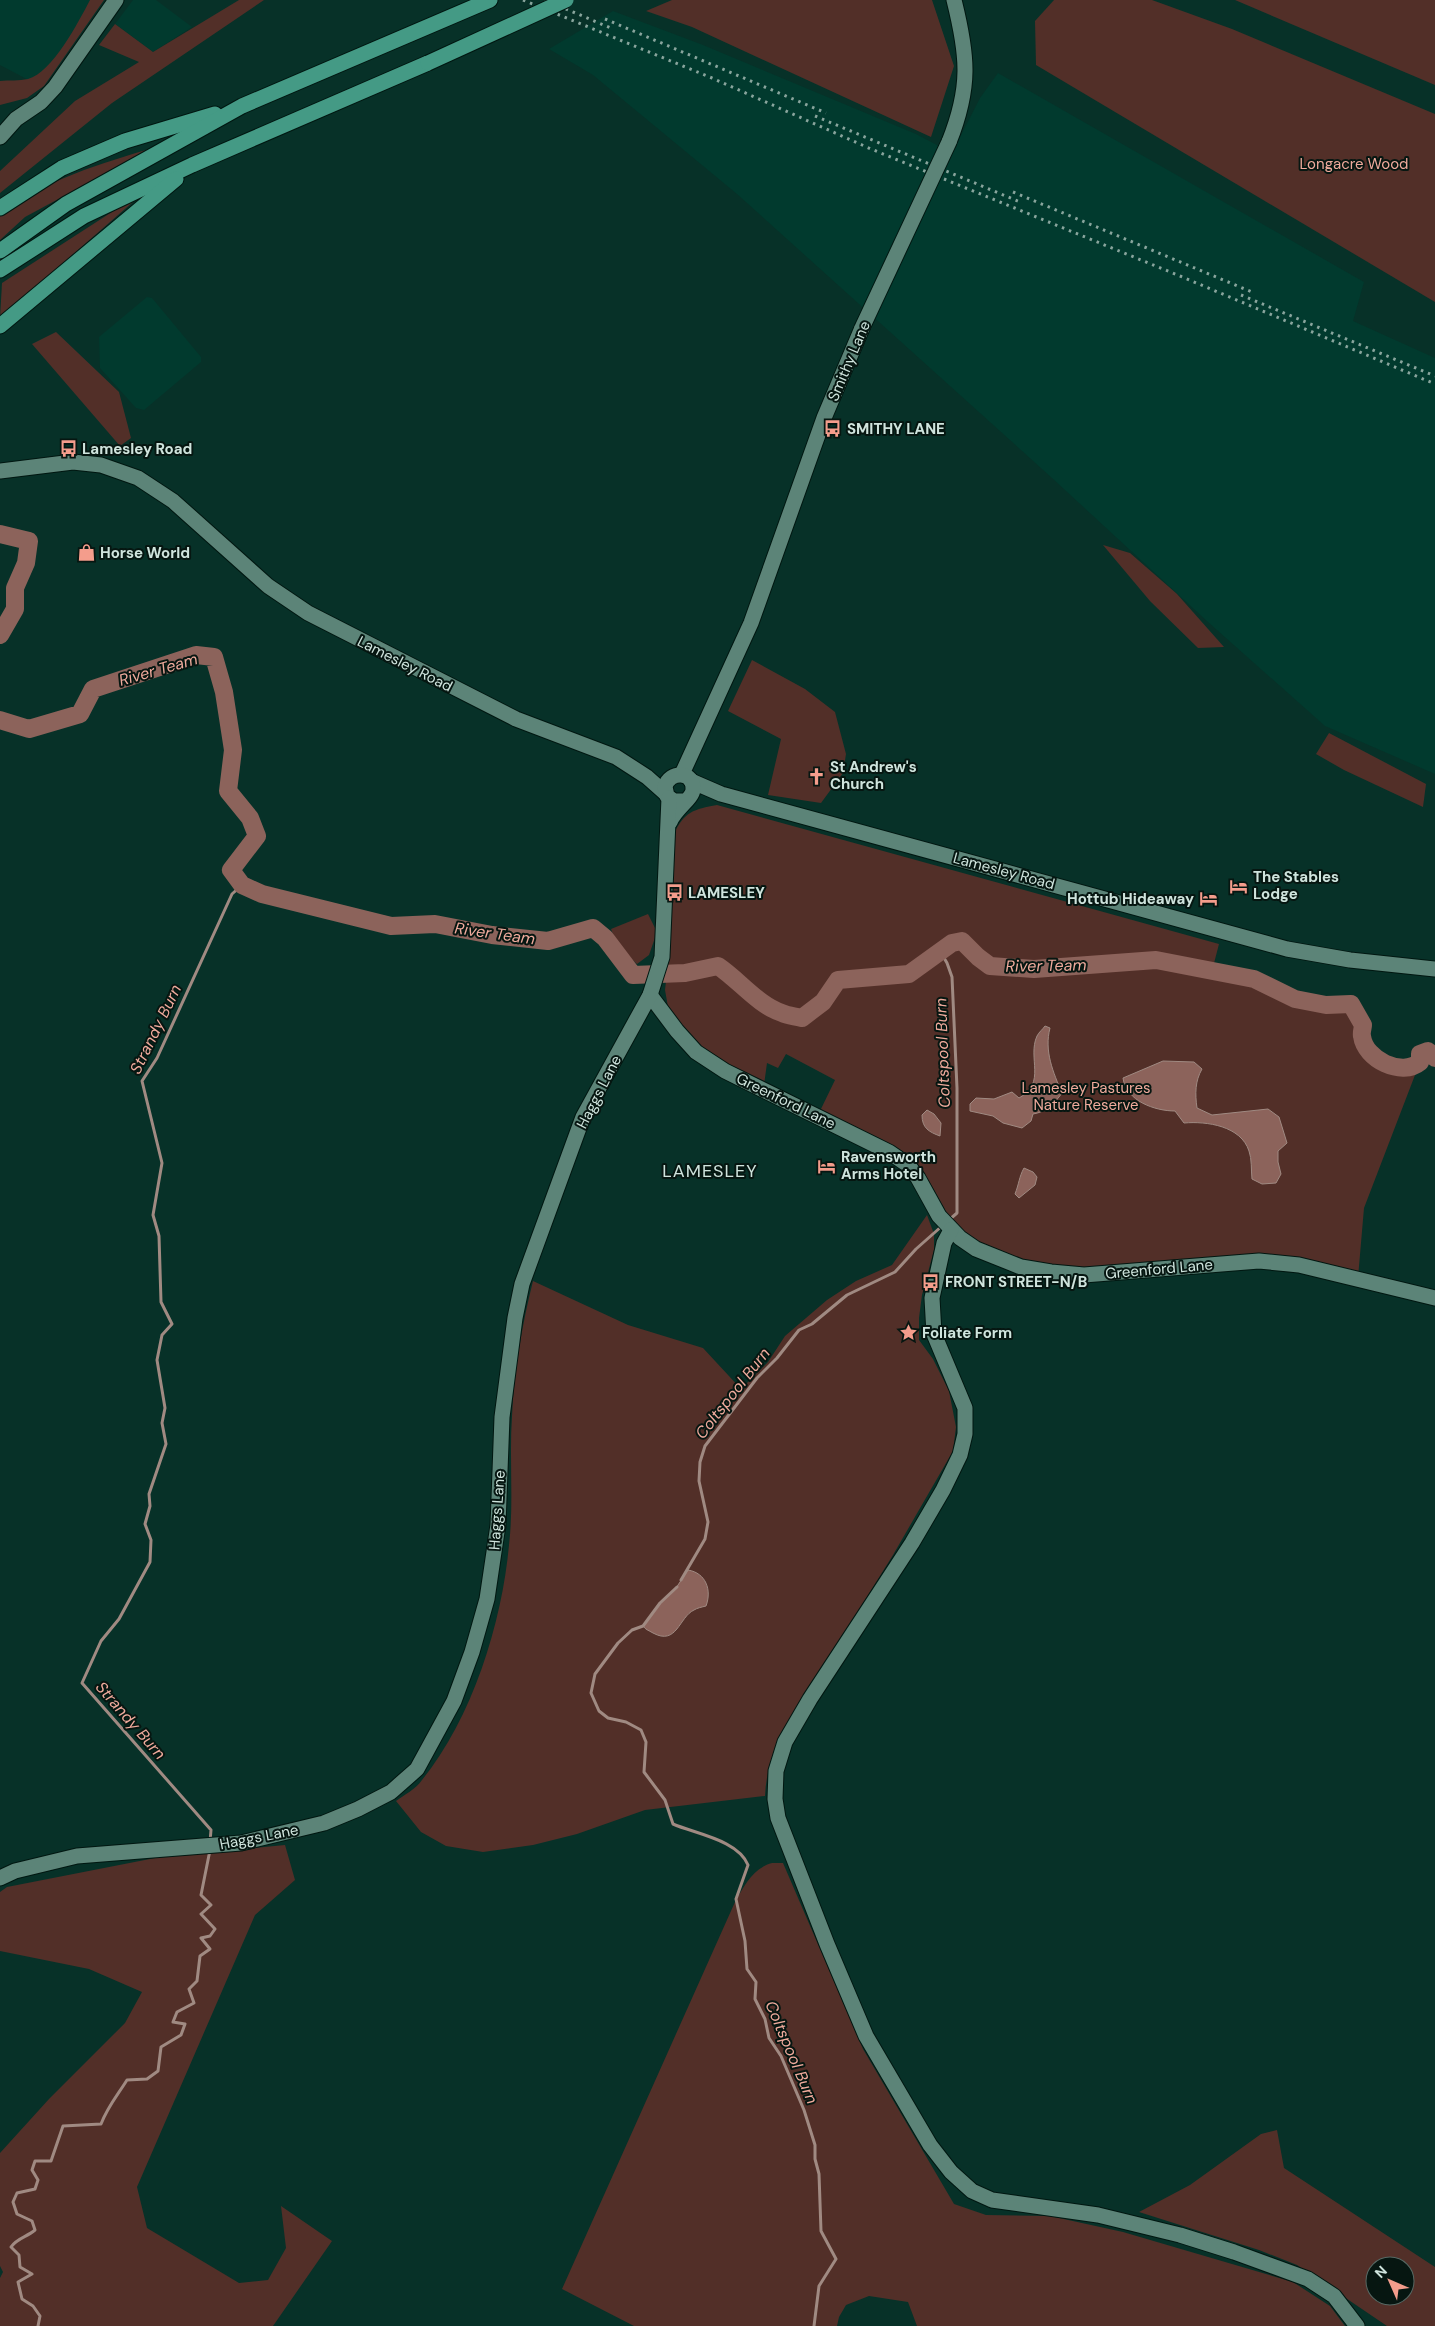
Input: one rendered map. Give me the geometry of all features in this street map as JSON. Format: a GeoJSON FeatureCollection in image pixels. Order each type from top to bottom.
{"type":"FeatureCollection","features":[{"type":"Feature","properties":{"kind":"highway"},"geometry":{"type":"LineString","coordinates":[[0,252],[66,204],[242,106],[490,0]]}},
{"type":"Feature","properties":{"kind":"highway"},"geometry":{"type":"LineString","coordinates":[[0,270],[84,216],[566,0]]}},
{"type":"Feature","properties":{"kind":"highway"},"geometry":{"type":"LineString","coordinates":[[0,208],[62,168],[125,141],[242,106]]}},
{"type":"Feature","properties":{"kind":"highway"},"geometry":{"type":"LineString","coordinates":[[0,326],[192,166]]}},
{"type":"Feature","properties":{"kind":"street"},"geometry":{"type":"LineString","coordinates":[[0,137],[11,123],[26,110],[41,102],[55,87],[116,0]]}},
{"type":"Feature","properties":{"kind":"street","name":"Smithy Lane"},"geometry":{"type":"LineString","coordinates":[[675,785],[751,623],[824,418],[862,328],[948,142],[960,111],[966,66],[964,43],[954,0]]}},
{"type":"Feature","properties":{"kind":"street"},"geometry":{"type":"LineString","coordinates":[[0,116],[26,110]]}},
{"type":"Feature","properties":{"kind":"street","name":"Lamesley Road"},"geometry":{"type":"LineString","coordinates":[[0,471],[73,462],[101,465],[138,478],[173,501],[268,586],[308,613],[502,713],[537,728],[605,752],[640,772],[675,785],[721,794],[1287,949],[1350,960],[1435,969]]}},
{"type":"Feature","properties":{"kind":"street"},"geometry":{"type":"LineString","coordinates":[[675,785],[693,788],[687,799]]}},
{"type":"Feature","properties":{"kind":"street","name":"Lamesley Road"},"geometry":{"type":"LineString","coordinates":[[675,785],[677,802],[721,794]]}},
{"type":"Feature","properties":{"kind":"street","name":"Haggs Lane"},"geometry":{"type":"LineString","coordinates":[[0,1878],[15,1871],[77,1856],[241,1843],[324,1823],[358,1809],[391,1792],[417,1769],[454,1701],[472,1652],[487,1598],[498,1525],[502,1417],[515,1318],[522,1284],[583,1117],[651,993],[662,957],[669,828],[675,785]]}},
{"type":"Feature","properties":{"kind":"street","name":"Haggs Lane"},"geometry":{"type":"LineString","coordinates":[[669,828],[674,812],[687,799]]}},
{"type":"Feature","properties":{"kind":"street","name":"Greenford Lane"},"geometry":{"type":"LineString","coordinates":[[651,993],[677,1031],[696,1052],[725,1071],[889,1152],[908,1165],[918,1178],[939,1216],[951,1230],[976,1249],[1000,1260],[1051,1272],[1084,1275],[1259,1261],[1299,1265],[1435,1298]]}},
{"type":"Feature","properties":{"kind":"street"},"geometry":{"type":"LineString","coordinates":[[951,1230],[944,1243],[932,1298],[934,1334],[965,1408],[965,1434],[960,1455],[943,1490],[912,1542],[810,1699],[785,1742],[776,1771],[775,1799],[778,1818],[827,1944],[866,2036],[930,2145],[951,2172],[972,2191],[992,2200],[1098,2215],[1180,2235],[1234,2252],[1308,2279],[1334,2296],[1357,2326]]}},
{"type":"Feature","properties":{"kind":"shaded area"},"geometry":{"type":"Polygon","coordinates":[[[0,0],[98,0],[40,86],[0,65],[0,0]]]}},
{"type":"Feature","properties":{"kind":"shaded area"},"geometry":{"type":"Polygon","coordinates":[[[133,0],[156,0],[192,27],[153,52],[115,24],[133,0]]]}},
{"type":"Feature","properties":{"kind":"shaded area"},"geometry":{"type":"Polygon","coordinates":[[[613,11],[703,45],[916,134],[952,153],[980,98],[998,73],[1364,282],[1353,321],[1435,358],[1435,774],[1325,726],[737,194],[593,75],[549,49],[613,11]]]}},
{"type":"Feature","properties":{"kind":"shaded area"},"geometry":{"type":"Polygon","coordinates":[[[147,297],[152,298],[201,357],[201,362],[144,410],[136,408],[100,368],[99,337],[147,297]]]}},
{"type":"Feature","properties":{"kind":"shaded area"},"geometry":{"type":"Polygon","coordinates":[[[1045,1026],[1050,1028],[1048,1037],[1049,1053],[1062,1093],[1056,1101],[1046,1109],[1033,1114],[1031,1121],[1022,1128],[1003,1123],[993,1116],[970,1111],[970,1104],[976,1098],[994,1099],[1012,1092],[1019,1098],[1027,1092],[1034,1078],[1034,1053],[1037,1036],[1045,1026]]]}},
{"type":"Feature","properties":{"kind":"shaded area"},"geometry":{"type":"Polygon","coordinates":[[[1163,1061],[1194,1062],[1202,1069],[1196,1088],[1197,1108],[1212,1115],[1268,1109],[1279,1117],[1287,1143],[1278,1151],[1281,1174],[1276,1183],[1262,1184],[1252,1179],[1249,1151],[1239,1136],[1231,1131],[1213,1124],[1184,1123],[1175,1111],[1151,1107],[1135,1099],[1125,1086],[1123,1078],[1163,1061]]]}},
{"type":"Feature","properties":{"kind":"shaded area"},"geometry":{"type":"Polygon","coordinates":[[[927,1110],[934,1114],[941,1123],[940,1136],[929,1131],[923,1123],[922,1115],[927,1110]]]}},
{"type":"Feature","properties":{"kind":"shaded area"},"geometry":{"type":"Polygon","coordinates":[[[1024,1168],[1033,1172],[1037,1177],[1035,1185],[1019,1198],[1015,1194],[1024,1168]]]}},
{"type":"Feature","properties":{"kind":"shaded area"},"geometry":{"type":"Polygon","coordinates":[[[688,1570],[699,1575],[706,1583],[708,1600],[706,1606],[689,1614],[673,1633],[667,1636],[661,1636],[646,1629],[643,1626],[660,1603],[676,1588],[688,1570]]]}},
{"type":"Feature","properties":{"kind":"green space"},"geometry":{"type":"Polygon","coordinates":[[[90,0],[104,0],[44,86],[27,98],[0,105],[0,81],[28,79],[37,75],[46,67],[64,45],[90,0]]]}},
{"type":"Feature","properties":{"kind":"green space"},"geometry":{"type":"Polygon","coordinates":[[[239,0],[264,0],[112,103],[0,193],[0,171],[75,101],[139,62],[99,45],[115,24],[153,52],[239,0]]]}},
{"type":"Feature","properties":{"kind":"green space"},"geometry":{"type":"Polygon","coordinates":[[[672,0],[932,0],[954,66],[931,137],[692,27],[646,11],[672,0]]]}},
{"type":"Feature","properties":{"kind":"green space","name":"Longacre Wood"},"geometry":{"type":"Polygon","coordinates":[[[1054,0],[1152,0],[1232,29],[1435,114],[1435,302],[1036,65],[1035,21],[1054,0]]]}},
{"type":"Feature","properties":{"kind":"green space"},"geometry":{"type":"Polygon","coordinates":[[[1235,0],[1435,0],[1435,85],[1235,0]]]}},
{"type":"Feature","properties":{"kind":"green space"},"geometry":{"type":"Polygon","coordinates":[[[155,147],[25,217],[0,240],[0,215],[17,202],[54,182],[74,174],[155,147]]]}},
{"type":"Feature","properties":{"kind":"green space"},"geometry":{"type":"Polygon","coordinates":[[[149,188],[0,318],[2,283],[149,188]]]}},
{"type":"Feature","properties":{"kind":"green space"},"geometry":{"type":"Polygon","coordinates":[[[56,332],[119,392],[131,438],[120,446],[32,344],[56,332]]]}},
{"type":"Feature","properties":{"kind":"green space"},"geometry":{"type":"Polygon","coordinates":[[[1103,545],[1130,553],[1177,594],[1224,647],[1198,648],[1150,601],[1103,545]]]}},
{"type":"Feature","properties":{"kind":"green space"},"geometry":{"type":"Polygon","coordinates":[[[752,660],[805,689],[835,712],[846,754],[843,773],[821,803],[768,795],[781,739],[728,711],[752,660]]]}},
{"type":"Feature","properties":{"kind":"green space"},"geometry":{"type":"Polygon","coordinates":[[[1329,733],[1426,784],[1423,807],[1344,770],[1316,754],[1329,733]]]}},
{"type":"Feature","properties":{"kind":"green space","name":"Lamesley Pastures Nature Reserve"},"geometry":{"type":"Polygon","coordinates":[[[717,805],[1219,944],[1212,971],[1254,979],[1295,999],[1326,1005],[1351,1004],[1363,1025],[1362,1036],[1371,1055],[1384,1063],[1403,1069],[1413,1068],[1420,1062],[1364,1208],[1358,1278],[1299,1265],[1084,1275],[1021,1267],[951,1230],[946,1212],[926,1177],[901,1151],[871,1134],[820,1111],[835,1080],[786,1054],[778,1068],[767,1063],[764,1085],[697,1048],[668,1007],[665,990],[674,834],[686,816],[696,810],[717,805]]]}},
{"type":"Feature","properties":{"kind":"green space"},"geometry":{"type":"Polygon","coordinates":[[[648,914],[657,932],[649,955],[637,964],[617,946],[611,929],[648,914]]]}},
{"type":"Feature","properties":{"kind":"green space"},"geometry":{"type":"Polygon","coordinates":[[[927,1215],[934,1234],[934,1250],[922,1295],[919,1340],[933,1359],[949,1391],[956,1427],[953,1451],[893,1555],[779,1738],[769,1767],[765,1796],[645,1810],[577,1834],[533,1845],[483,1852],[446,1846],[421,1832],[396,1801],[419,1783],[440,1756],[456,1729],[482,1669],[492,1638],[499,1606],[505,1575],[510,1529],[513,1399],[522,1331],[533,1281],[628,1325],[703,1348],[741,1389],[768,1362],[785,1336],[827,1300],[856,1281],[892,1265],[927,1215]]]}},
{"type":"Feature","properties":{"kind":"green space"},"geometry":{"type":"Polygon","coordinates":[[[285,1845],[295,1880],[255,1915],[137,2187],[147,2228],[239,2283],[268,2280],[286,2248],[281,2206],[332,2241],[273,2326],[0,2326],[0,2278],[3,2272],[0,2266],[0,2153],[49,2099],[125,2023],[142,1992],[89,1969],[0,1951],[0,1892],[7,1887],[155,1858],[285,1845]]]}},
{"type":"Feature","properties":{"kind":"green space"},"geometry":{"type":"Polygon","coordinates":[[[783,1863],[863,2049],[954,2204],[986,2215],[1050,2216],[1123,2232],[1293,2282],[1330,2306],[1345,2326],[917,2326],[908,2302],[869,2296],[846,2305],[839,2317],[837,2326],[634,2326],[562,2289],[735,1902],[754,1873],[765,1865],[783,1863]]]}},
{"type":"Feature","properties":{"kind":"green space"},"geometry":{"type":"Polygon","coordinates":[[[1277,2130],[1284,2168],[1435,2267],[1435,2326],[1387,2326],[1297,2265],[1259,2250],[1139,2212],[1190,2185],[1261,2134],[1277,2130]]]}},
{"type":"Feature","properties":{"kind":"waterway","name":"River Team"},"geometry":{"type":"LineString","coordinates":[[0,534],[29,541],[26,563],[15,588],[15,609],[0,635]]}},
{"type":"Feature","properties":{"kind":"waterway","name":"River Team"},"geometry":{"type":"LineString","coordinates":[[0,720],[29,729],[80,714],[93,689],[196,655],[214,657],[224,692],[233,750],[228,791],[250,818],[257,836],[231,870],[242,885],[262,894],[391,926],[435,924],[492,935],[548,941],[593,928],[605,938],[633,975],[685,973],[718,966],[757,999],[773,1009],[784,1014],[802,1018],[823,1002],[838,980],[909,974],[952,943],[962,941],[990,966],[1034,969],[1156,960],[1254,979],[1295,999],[1326,1005],[1351,1004],[1363,1025],[1362,1035],[1365,1045],[1377,1059],[1385,1064],[1404,1068],[1420,1062],[1420,1054],[1428,1051],[1435,1058]]}},
{"type":"Feature","properties":{"kind":"waterway","name":"Strandy Burn"},"geometry":{"type":"LineString","coordinates":[[210,1842],[211,1830],[82,1683],[101,1641],[119,1619],[150,1562],[151,1540],[145,1524],[150,1506],[149,1494],[166,1444],[162,1423],[165,1408],[157,1360],[162,1335],[172,1324],[161,1302],[159,1236],[153,1215],[162,1163],[142,1081],[157,1058],[232,894],[242,885]]}},
{"type":"Feature","properties":{"kind":"waterway","name":"Coltspool Burn"},"geometry":{"type":"LineString","coordinates":[[940,951],[952,977],[957,1088],[957,1213],[949,1220]]}},
{"type":"Feature","properties":{"kind":"waterway","name":"Coltspool Burn"},"geometry":{"type":"LineString","coordinates":[[681,1580],[705,1539],[708,1522],[699,1481],[700,1462],[705,1446],[757,1378],[777,1358],[799,1330],[812,1324],[847,1295],[895,1272],[916,1249],[942,1226]]}},
{"type":"Feature","properties":{"kind":"waterway","name":"Coltspool Burn"},"geometry":{"type":"LineString","coordinates":[[677,1587],[660,1603],[643,1626],[632,1630],[618,1643],[595,1674],[591,1693],[599,1711],[608,1718],[626,1722],[641,1730],[646,1742],[644,1772],[665,1800],[673,1824],[726,1844],[743,1856],[748,1865],[736,1899],[745,1941],[747,1969],[756,1982],[755,1999],[765,2019],[769,2038],[781,2056],[804,2110],[815,2145],[815,2159],[819,2174],[821,2231],[836,2259],[819,2286],[814,2326]]}},
{"type":"Feature","properties":{"kind":"waterway","name":"Strandy Burn"},"geometry":{"type":"LineString","coordinates":[[38,2326],[40,2316],[33,2306],[22,2299],[18,2282],[32,2274],[20,2267],[19,2255],[11,2247],[35,2230],[32,2221],[17,2214],[13,2202],[17,2193],[35,2189],[38,2180],[32,2170],[35,2161],[51,2161],[63,2126],[101,2124],[127,2080],[147,2079],[158,2071],[161,2047],[181,2035],[185,2024],[173,2022],[177,2012],[194,2003],[189,1989],[197,1981],[200,1956],[210,1949],[201,1938],[210,1936],[215,1929],[201,1914],[211,1905],[201,1895],[210,1850]]}},
{"type":"Feature","properties":{"kind":"railway"},"geometry":{"type":"LineString","coordinates":[[523,0],[712,78],[871,149],[1180,276],[1435,384]]}},
{"type":"Feature","properties":{"kind":"railway"},"geometry":{"type":"LineString","coordinates":[[545,0],[613,29]]}},
{"type":"Feature","properties":{"kind":"railway"},"geometry":{"type":"LineString","coordinates":[[605,19],[826,113]]}},
{"type":"Feature","properties":{"kind":"railway"},"geometry":{"type":"LineString","coordinates":[[815,116],[1020,202]]}},
{"type":"Feature","properties":{"kind":"railway"},"geometry":{"type":"LineString","coordinates":[[1013,192],[1252,292]]}},
{"type":"Feature","properties":{"kind":"railway"},"geometry":{"type":"LineString","coordinates":[[1241,295],[1435,376]]}},
{"type":"Feature","properties":{"kind":"place","name":"SMITHY LANE"},"geometry":{"type":"Point","coordinates":[833,429]}},
{"type":"Feature","properties":{"kind":"place","name":"Lamesley Road"},"geometry":{"type":"Point","coordinates":[68,449]}},
{"type":"Feature","properties":{"kind":"place","name":"Horse World"},"geometry":{"type":"Point","coordinates":[86,553]}},
{"type":"Feature","properties":{"kind":"place","name":"St Andrew's Church"},"geometry":{"type":"Point","coordinates":[816,776]}},
{"type":"Feature","properties":{"kind":"place","name":"The Stables Lodge"},"geometry":{"type":"Point","coordinates":[1239,886]}},
{"type":"Feature","properties":{"kind":"place","name":"LAMESLEY"},"geometry":{"type":"Point","coordinates":[674,893]}},
{"type":"Feature","properties":{"kind":"place","name":"Hottub Hideaway"},"geometry":{"type":"Point","coordinates":[1208,899]}},
{"type":"Feature","properties":{"kind":"place","name":"Ravensworth Arms Hotel"},"geometry":{"type":"Point","coordinates":[827,1166]}},
{"type":"Feature","properties":{"kind":"place","name":"FRONT STREET-N/B"},"geometry":{"type":"Point","coordinates":[931,1282]}},
{"type":"Feature","properties":{"kind":"place","name":"Foliate Form"},"geometry":{"type":"Point","coordinates":[908,1333]}},
{"type":"Feature","properties":{"kind":"district","name":"LAMESLEY"},"geometry":{"type":"Point","coordinates":[710,1171]}}]}
